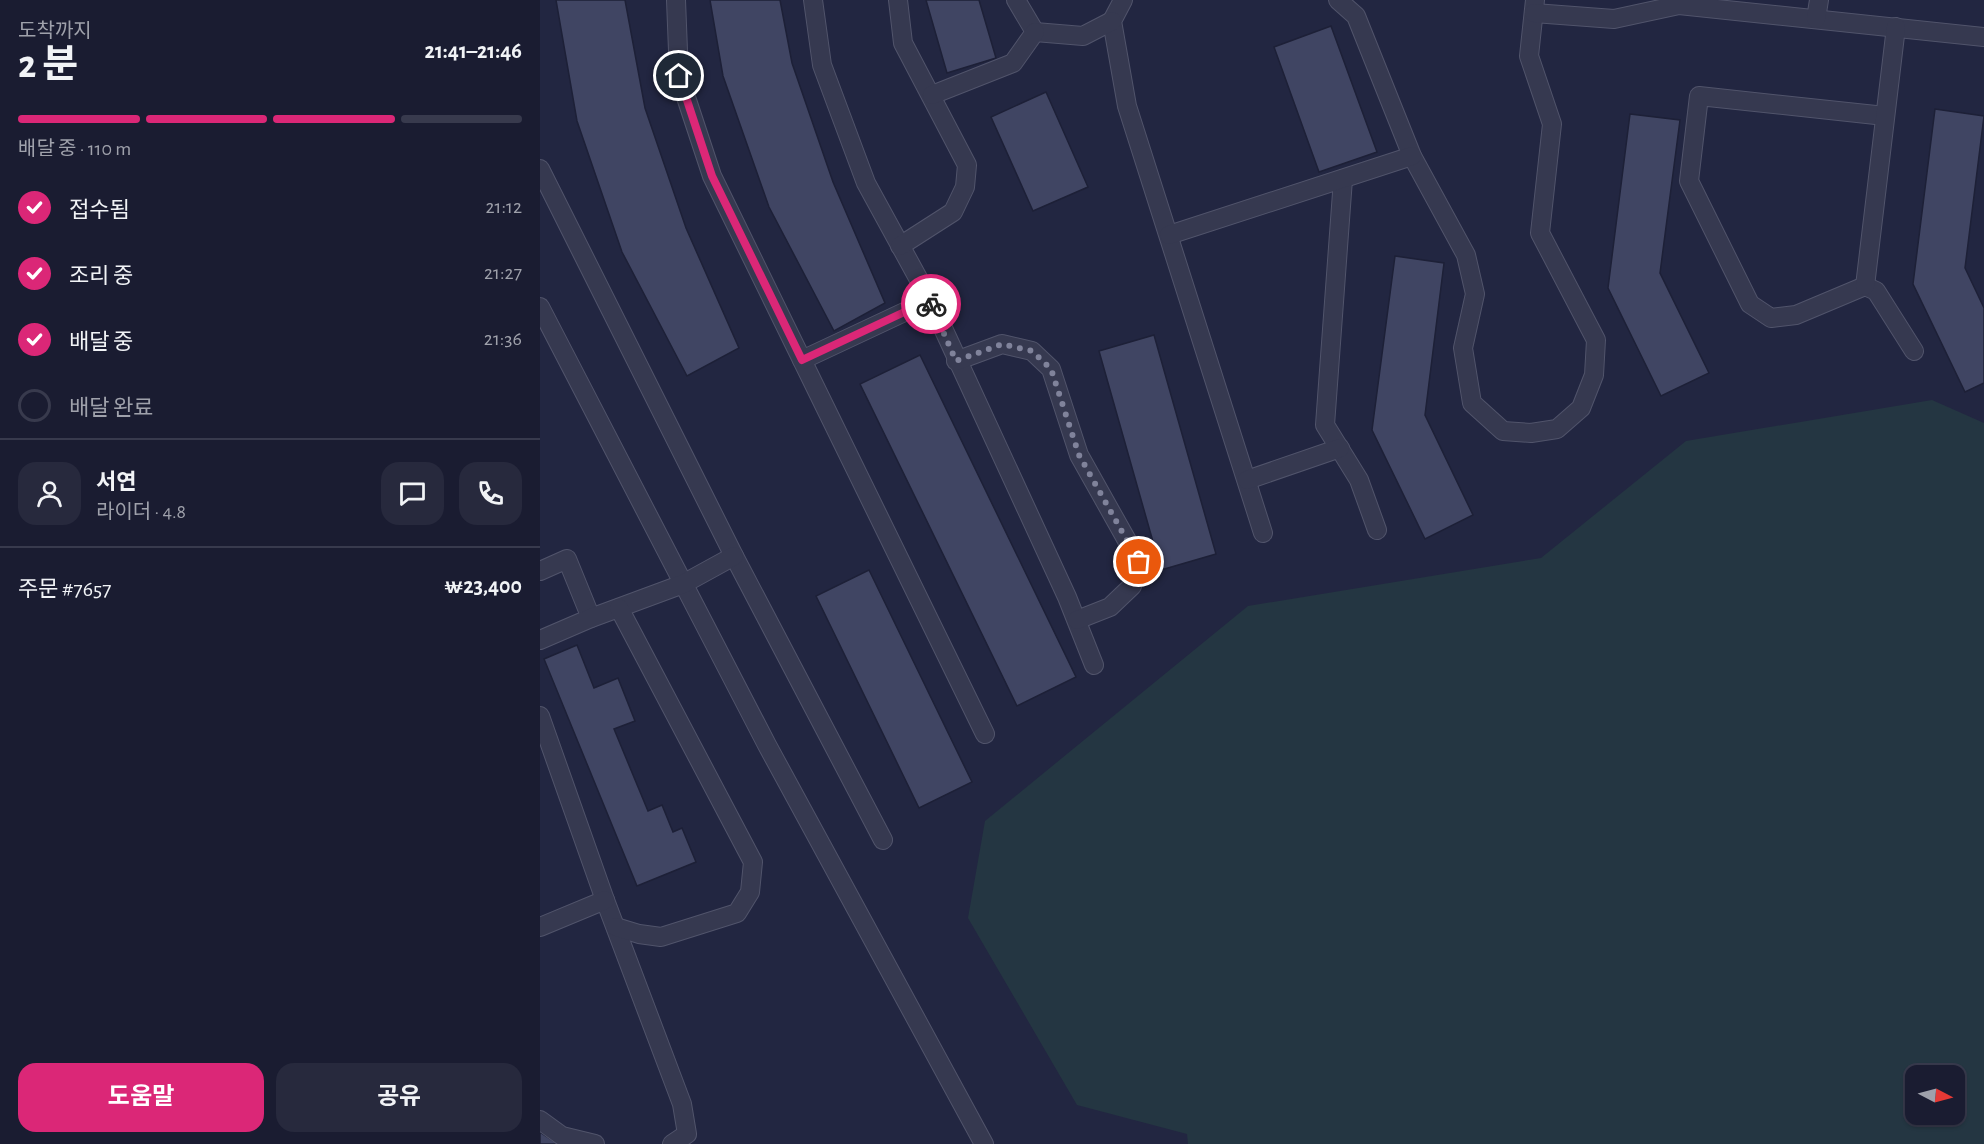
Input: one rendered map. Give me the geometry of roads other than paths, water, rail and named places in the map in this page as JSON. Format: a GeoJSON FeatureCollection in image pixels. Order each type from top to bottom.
{"type":"FeatureCollection","features":[{"type":"Feature","properties":{"kind":"street"},"geometry":{"type":"LineString","coordinates":[[676,0],[679,76],[712,176],[985,734]]}},
{"type":"Feature","properties":{"kind":"street"},"geometry":{"type":"LineString","coordinates":[[813,0],[822,65],[866,183],[930,300],[956,361],[1077,620],[1094,664]]}},
{"type":"Feature","properties":{"kind":"street"},"geometry":{"type":"LineString","coordinates":[[898,0],[903,43],[967,165],[965,188],[953,212],[900,246]]}},
{"type":"Feature","properties":{"kind":"street"},"geometry":{"type":"LineString","coordinates":[[1016,0],[1035,32]]}},
{"type":"Feature","properties":{"kind":"street"},"geometry":{"type":"LineString","coordinates":[[1035,32],[1083,36],[1112,21],[1123,0]]}},
{"type":"Feature","properties":{"kind":"street"},"geometry":{"type":"LineString","coordinates":[[1338,0],[1356,16],[1412,156],[1466,255],[1475,294],[1463,348],[1472,403],[1503,431],[1531,433],[1557,429],[1581,408],[1594,375],[1596,340],[1540,233],[1552,124],[1529,56],[1535,7],[1614,19],[1679,5],[1984,37]]}},
{"type":"Feature","properties":{"kind":"street"},"geometry":{"type":"LineString","coordinates":[[1816,19],[1818,0]]}},
{"type":"Feature","properties":{"kind":"street"},"geometry":{"type":"LineString","coordinates":[[1112,21],[1126,106],[1263,533]]}},
{"type":"Feature","properties":{"kind":"street"},"geometry":{"type":"LineString","coordinates":[[1865,286],[1896,27]]}},
{"type":"Feature","properties":{"kind":"street"},"geometry":{"type":"LineString","coordinates":[[932,95],[1013,63],[1035,32]]}},
{"type":"Feature","properties":{"kind":"street"},"geometry":{"type":"LineString","coordinates":[[1885,116],[1698,96],[1689,181],[1750,304],[1771,318],[1796,315],[1865,286],[1876,291],[1914,351]]}},
{"type":"Feature","properties":{"kind":"street"},"geometry":{"type":"LineString","coordinates":[[1169,235],[1412,156]]}},
{"type":"Feature","properties":{"kind":"street"},"geometry":{"type":"LineString","coordinates":[[540,169],[734,556],[883,840]]}},
{"type":"Feature","properties":{"kind":"street"},"geometry":{"type":"LineString","coordinates":[[1343,179],[1325,426],[1359,480],[1377,530]]}},
{"type":"Feature","properties":{"kind":"street"},"geometry":{"type":"LineString","coordinates":[[802,360],[930,300]]}},
{"type":"Feature","properties":{"kind":"street"},"geometry":{"type":"LineString","coordinates":[[540,307],[767,746],[984,1144]]}},
{"type":"Feature","properties":{"kind":"street"},"geometry":{"type":"LineString","coordinates":[[956,361],[1002,344],[1032,351],[1051,369],[1079,455],[1139,562],[1132,586],[1110,607],[1077,620]]}},
{"type":"Feature","properties":{"kind":"street"},"geometry":{"type":"LineString","coordinates":[[1246,480],[1340,448]]}},
{"type":"Feature","properties":{"kind":"street"},"geometry":{"type":"LineString","coordinates":[[540,640],[591,618],[683,584],[734,556]]}},
{"type":"Feature","properties":{"kind":"street"},"geometry":{"type":"LineString","coordinates":[[540,571],[567,559],[591,618]]}},
{"type":"Feature","properties":{"kind":"street"},"geometry":{"type":"LineString","coordinates":[[616,927],[639,934],[661,937],[737,913],[750,892],[753,862],[619,608]]}},
{"type":"Feature","properties":{"kind":"street"},"geometry":{"type":"LineString","coordinates":[[540,716],[605,900],[682,1104],[687,1134],[672,1144]]}},
{"type":"Feature","properties":{"kind":"street"},"geometry":{"type":"LineString","coordinates":[[540,927],[605,900]]}},
{"type":"Feature","properties":{"kind":"street"},"geometry":{"type":"LineString","coordinates":[[540,1120],[562,1136],[595,1144]]}}]}
